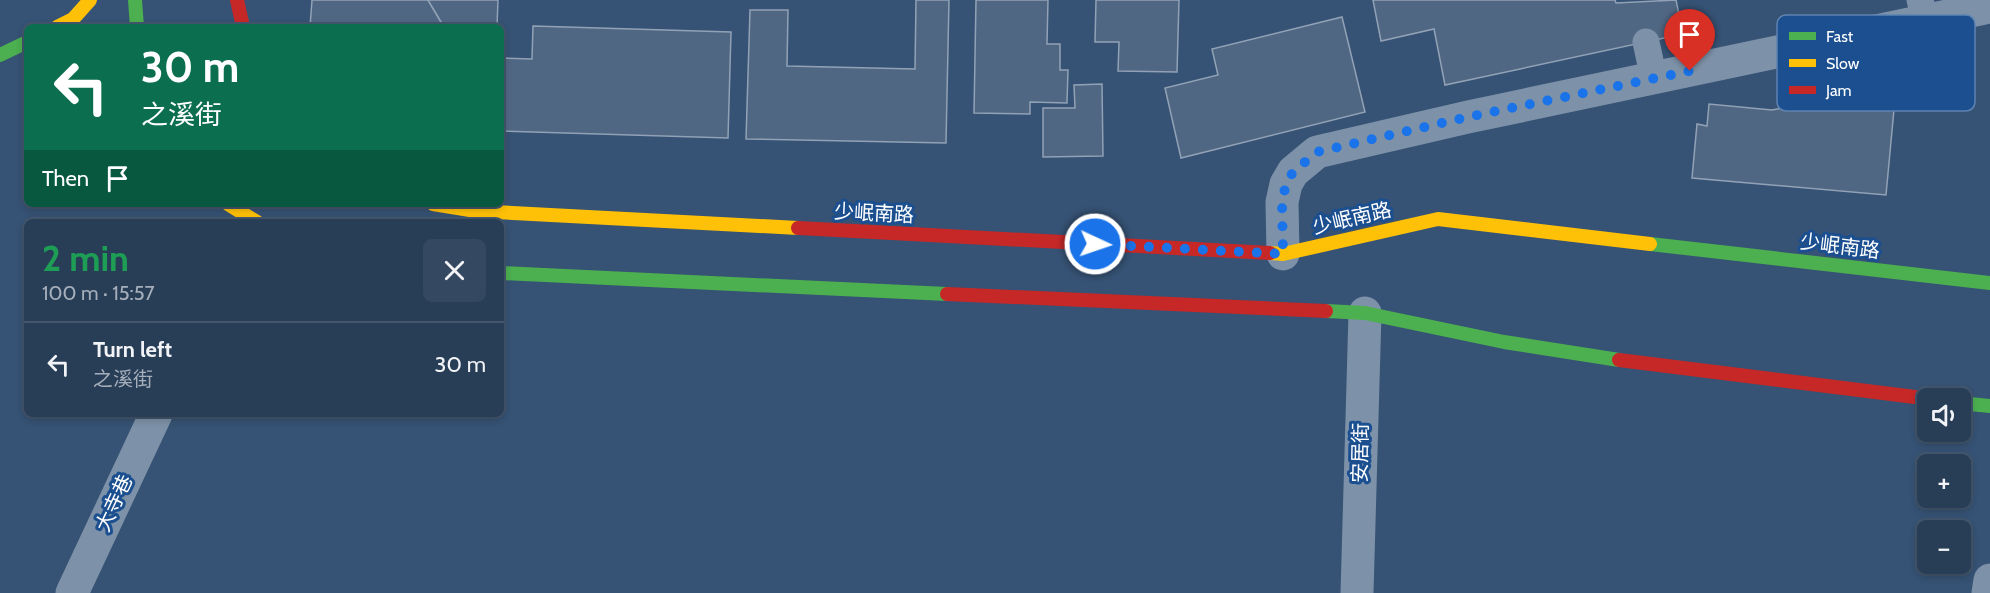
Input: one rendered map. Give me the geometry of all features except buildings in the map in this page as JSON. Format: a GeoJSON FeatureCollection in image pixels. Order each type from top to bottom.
{"type":"FeatureCollection","features":[{"type":"Feature","properties":{"kind":"main road"},"geometry":{"type":"LineString","coordinates":[[74,23],[77,0]]}},
{"type":"Feature","properties":{"kind":"main road"},"geometry":{"type":"LineString","coordinates":[[74,23],[90,0]]}},
{"type":"Feature","properties":{"kind":"main road"},"geometry":{"type":"LineString","coordinates":[[135,0],[137,24]]}},
{"type":"Feature","properties":{"kind":"main road"},"geometry":{"type":"LineString","coordinates":[[237,0],[242,24]]}},
{"type":"Feature","properties":{"kind":"main road"},"geometry":{"type":"LineString","coordinates":[[0,55],[24,43]]}},
{"type":"Feature","properties":{"kind":"main road"},"geometry":{"type":"LineString","coordinates":[[233,207],[251,219]]}},
{"type":"Feature","properties":{"kind":"main road","name":"少岷南路"},"geometry":{"type":"LineString","coordinates":[[451,207],[476,211],[1283,254],[1438,219],[1990,284]]}},
{"type":"Feature","properties":{"kind":"main road"},"geometry":{"type":"LineString","coordinates":[[504,273],[1365,313],[1504,342],[1606,358],[1917,397]]}},
{"type":"Feature","properties":{"kind":"main road"},"geometry":{"type":"LineString","coordinates":[[1971,404],[1990,406]]}},
{"type":"Feature","properties":{"kind":"street"},"geometry":{"type":"LineString","coordinates":[[1903,15],[1922,10],[1990,7]]}},
{"type":"Feature","properties":{"kind":"street"},"geometry":{"type":"LineString","coordinates":[[1283,254],[1282,202],[1286,184],[1293,172],[1317,152],[1468,117],[1654,79],[1777,47]]}},
{"type":"Feature","properties":{"kind":"street","name":"安居街"},"geometry":{"type":"LineString","coordinates":[[1357,593],[1365,313]]}},
{"type":"Feature","properties":{"kind":"street","name":"大寺巷"},"geometry":{"type":"LineString","coordinates":[[72,593],[155,417]]}},
{"type":"Feature","properties":{"kind":"street"},"geometry":{"type":"LineString","coordinates":[[1989,593],[1990,580]]}},
{"type":"Feature","properties":{"kind":"lane"},"geometry":{"type":"LineString","coordinates":[[1646,42],[1654,79]]}},
{"type":"Feature","properties":{"kind":"traffic: fast"},"geometry":{"type":"LineString","coordinates":[[135,0],[137,24]]}},
{"type":"Feature","properties":{"kind":"traffic: fast"},"geometry":{"type":"LineString","coordinates":[[0,55],[24,43]]}},
{"type":"Feature","properties":{"kind":"traffic: fast"},"geometry":{"type":"LineString","coordinates":[[1650,244],[1990,283]]}},
{"type":"Feature","properties":{"kind":"traffic: fast"},"geometry":{"type":"LineString","coordinates":[[504,273],[947,294]]}},
{"type":"Feature","properties":{"kind":"traffic: fast"},"geometry":{"type":"LineString","coordinates":[[1326,311],[1365,313],[1504,342],[1619,360]]}},
{"type":"Feature","properties":{"kind":"traffic: fast"},"geometry":{"type":"LineString","coordinates":[[1971,404],[1990,406]]}},
{"type":"Feature","properties":{"kind":"traffic: slow"},"geometry":{"type":"LineString","coordinates":[[63,24],[73,19],[90,0]]}},
{"type":"Feature","properties":{"kind":"traffic: slow"},"geometry":{"type":"LineString","coordinates":[[233,207],[252,219]]}},
{"type":"Feature","properties":{"kind":"traffic: slow"},"geometry":{"type":"LineString","coordinates":[[451,207],[476,211],[798,228]]}},
{"type":"Feature","properties":{"kind":"traffic: slow"},"geometry":{"type":"LineString","coordinates":[[1270,253],[1283,254],[1438,219],[1650,244]]}},
{"type":"Feature","properties":{"kind":"traffic: jam"},"geometry":{"type":"LineString","coordinates":[[237,0],[242,24]]}},
{"type":"Feature","properties":{"kind":"traffic: jam"},"geometry":{"type":"LineString","coordinates":[[798,228],[1270,253]]}},
{"type":"Feature","properties":{"kind":"traffic: jam"},"geometry":{"type":"LineString","coordinates":[[947,294],[1326,311]]}},
{"type":"Feature","properties":{"kind":"traffic: jam"},"geometry":{"type":"LineString","coordinates":[[1619,360],[1917,397]]}},
{"type":"Feature","properties":{"kind":"route"},"geometry":{"type":"LineString","coordinates":[[1095,244],[1283,254],[1283,192],[1293,172],[1317,152],[1468,117],[1690,71]]}}]}
